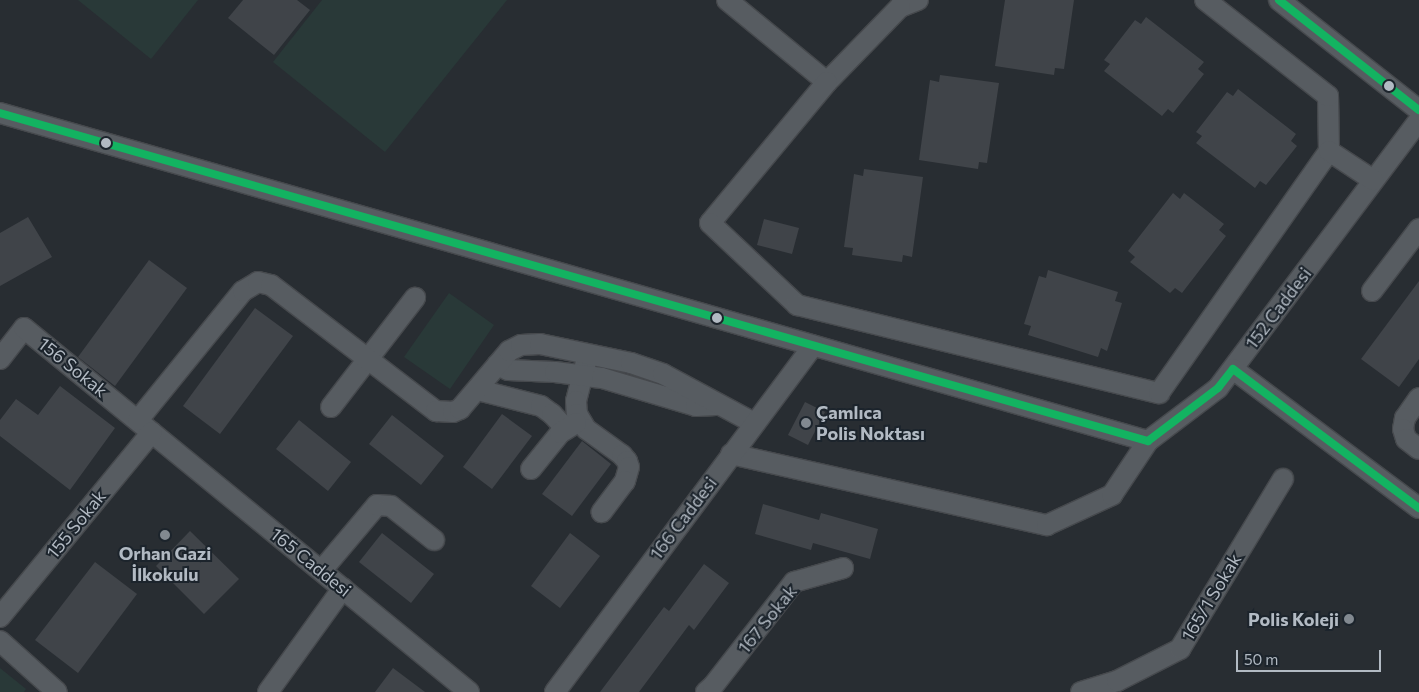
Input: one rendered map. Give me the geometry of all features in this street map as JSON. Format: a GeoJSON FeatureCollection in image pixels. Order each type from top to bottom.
{"type":"FeatureCollection","features":[{"type":"Feature","properties":{"kind":"street"},"geometry":{"type":"LineString","coordinates":[[727,0],[828,82]]}},
{"type":"Feature","properties":{"kind":"street"},"geometry":{"type":"LineString","coordinates":[[918,0],[900,7],[828,82],[710,223],[798,305],[1159,393],[1329,151],[1328,96],[1205,0]]}},
{"type":"Feature","properties":{"kind":"street"},"geometry":{"type":"LineString","coordinates":[[1279,0],[1419,110]]}},
{"type":"Feature","properties":{"kind":"street"},"geometry":{"type":"LineString","coordinates":[[0,113],[1148,441]]}},
{"type":"Feature","properties":{"kind":"street","name":"152 Caddesi"},"geometry":{"type":"LineString","coordinates":[[731,454],[1048,524],[1112,495],[1148,441],[1218,388],[1419,120]]}},
{"type":"Feature","properties":{"kind":"street"},"geometry":{"type":"LineString","coordinates":[[1329,151],[1373,180]]}},
{"type":"Feature","properties":{"kind":"street"},"geometry":{"type":"LineString","coordinates":[[1372,291],[1419,229]]}},
{"type":"Feature","properties":{"kind":"street","name":"155 Sokak"},"geometry":{"type":"LineString","coordinates":[[0,616],[145,426],[243,291],[258,282],[271,285],[436,411],[453,412],[460,409],[509,351],[531,343],[631,363],[663,374],[754,424]]}},
{"type":"Feature","properties":{"kind":"street"},"geometry":{"type":"LineString","coordinates":[[330,407],[415,298]]}},
{"type":"Feature","properties":{"kind":"street","name":"156 Sokak"},"geometry":{"type":"LineString","coordinates":[[0,359],[24,328],[145,426]]}},
{"type":"Feature","properties":{"kind":"street","name":"166 Caddesi"},"geometry":{"type":"LineString","coordinates":[[555,692],[813,346]]}},
{"type":"Feature","properties":{"kind":"street"},"geometry":{"type":"LineString","coordinates":[[531,469],[572,425],[588,353]]}},
{"type":"Feature","properties":{"kind":"street"},"geometry":{"type":"LineString","coordinates":[[497,365],[518,371],[582,375],[626,384],[696,406],[718,405]]}},
{"type":"Feature","properties":{"kind":"street"},"geometry":{"type":"LineString","coordinates":[[1233,369],[1419,508]]}},
{"type":"Feature","properties":{"kind":"street"},"geometry":{"type":"LineString","coordinates":[[478,390],[541,406],[628,461],[629,467],[624,481],[602,512]]}},
{"type":"Feature","properties":{"kind":"street"},"geometry":{"type":"LineString","coordinates":[[1419,398],[1405,418],[1403,429],[1406,439],[1419,449]]}},
{"type":"Feature","properties":{"kind":"street","name":"165 Caddesi"},"geometry":{"type":"LineString","coordinates":[[145,426],[468,692]]}},
{"type":"Feature","properties":{"kind":"street","name":"165/1 Sokak"},"geometry":{"type":"LineString","coordinates":[[1081,692],[1118,681],[1180,649],[1284,478]]}},
{"type":"Feature","properties":{"kind":"street"},"geometry":{"type":"LineString","coordinates":[[322,570],[378,505],[391,506],[434,540]]}},
{"type":"Feature","properties":{"kind":"street","name":"167 Sokak"},"geometry":{"type":"LineString","coordinates":[[706,692],[713,686],[794,582],[843,568]]}},
{"type":"Feature","properties":{"kind":"street"},"geometry":{"type":"LineString","coordinates":[[268,692],[343,588]]}},
{"type":"Feature","properties":{"kind":"street"},"geometry":{"type":"LineString","coordinates":[[0,641],[57,692]]}},
{"type":"Feature","properties":{"kind":"shaded area"},"geometry":{"type":"Polygon","coordinates":[[[78,0],[198,0],[151,59],[78,0]]]}},
{"type":"Feature","properties":{"kind":"shaded area"},"geometry":{"type":"Polygon","coordinates":[[[322,0],[507,0],[385,152],[273,62],[322,0]]]}},
{"type":"Feature","properties":{"kind":"shaded area"},"geometry":{"type":"Polygon","coordinates":[[[449,293],[494,325],[450,389],[404,357],[449,293]]]}},
{"type":"Feature","properties":{"kind":"shaded area"},"geometry":{"type":"Polygon","coordinates":[[[0,668],[26,689],[24,692],[0,692],[0,668]]]}},
{"type":"Feature","properties":{"kind":"building"},"geometry":{"type":"Polygon","coordinates":[[[243,0],[297,0],[310,10],[274,55],[228,18],[243,0]]]}},
{"type":"Feature","properties":{"kind":"building"},"geometry":{"type":"Polygon","coordinates":[[[1005,0],[1074,0],[1064,69],[1055,68],[1054,75],[995,66],[1005,0]]]}},
{"type":"Feature","properties":{"kind":"building"},"geometry":{"type":"Polygon","coordinates":[[[1146,17],[1204,62],[1198,69],[1204,74],[1173,113],[1168,109],[1162,116],[1104,71],[1110,64],[1104,60],[1135,20],[1141,24],[1146,17]]]}},
{"type":"Feature","properties":{"kind":"building"},"geometry":{"type":"Polygon","coordinates":[[[940,75],[999,83],[987,163],[979,162],[978,169],[919,160],[930,80],[939,82],[940,75]]]}},
{"type":"Feature","properties":{"kind":"building"},"geometry":{"type":"Polygon","coordinates":[[[1238,89],[1296,134],[1291,141],[1297,146],[1266,185],[1260,181],[1255,188],[1196,143],[1202,136],[1196,132],[1227,92],[1233,96],[1238,89]]]}},
{"type":"Feature","properties":{"kind":"building"},"geometry":{"type":"Polygon","coordinates":[[[864,169],[923,177],[912,257],[903,255],[902,262],[852,255],[853,248],[844,247],[854,174],[863,176],[864,169]]]}},
{"type":"Feature","properties":{"kind":"building"},"geometry":{"type":"Polygon","coordinates":[[[1173,193],[1180,199],[1184,193],[1224,224],[1219,230],[1226,236],[1182,293],[1175,288],[1170,293],[1130,262],[1135,257],[1128,251],[1173,193]]]}},
{"type":"Feature","properties":{"kind":"building"},"geometry":{"type":"Polygon","coordinates":[[[28,217],[52,257],[0,286],[0,233],[28,217]]]}},
{"type":"Feature","properties":{"kind":"building"},"geometry":{"type":"Polygon","coordinates":[[[764,219],[799,228],[792,254],[757,245],[764,219]]]}},
{"type":"Feature","properties":{"kind":"building"},"geometry":{"type":"Polygon","coordinates":[[[149,260],[187,288],[115,386],[78,357],[149,260]]]}},
{"type":"Feature","properties":{"kind":"building"},"geometry":{"type":"Polygon","coordinates":[[[1048,270],[1118,292],[1115,301],[1122,303],[1107,351],[1101,348],[1098,357],[1028,335],[1031,326],[1024,324],[1039,276],[1046,278],[1048,270]]]}},
{"type":"Feature","properties":{"kind":"building"},"geometry":{"type":"Polygon","coordinates":[[[1419,281],[1419,359],[1399,387],[1361,359],[1419,281]]]}},
{"type":"Feature","properties":{"kind":"building"},"geometry":{"type":"Polygon","coordinates":[[[255,308],[293,336],[220,434],[183,406],[255,308]]]}},
{"type":"Feature","properties":{"kind":"building"},"geometry":{"type":"Polygon","coordinates":[[[60,386],[115,428],[70,490],[0,436],[0,420],[16,399],[38,415],[60,386]]]}},
{"type":"Feature","properties":{"kind":"building","name":"Çamlıca Polis Noktası"},"geometry":{"type":"Polygon","coordinates":[[[805,402],[825,412],[808,445],[788,435],[805,402]]]}},
{"type":"Feature","properties":{"kind":"building"},"geometry":{"type":"Polygon","coordinates":[[[502,414],[532,436],[492,489],[463,467],[502,414]]]}},
{"type":"Feature","properties":{"kind":"building"},"geometry":{"type":"Polygon","coordinates":[[[392,415],[444,456],[421,485],[369,444],[392,415]]]}},
{"type":"Feature","properties":{"kind":"building"},"geometry":{"type":"Polygon","coordinates":[[[299,420],[351,462],[328,491],[276,449],[299,420]]]}},
{"type":"Feature","properties":{"kind":"building"},"geometry":{"type":"Polygon","coordinates":[[[582,441],[611,464],[572,516],[542,494],[582,441]]]}},
{"type":"Feature","properties":{"kind":"building"},"geometry":{"type":"Polygon","coordinates":[[[763,504],[819,520],[821,513],[878,529],[870,559],[813,543],[811,550],[755,534],[763,504]]]}},
{"type":"Feature","properties":{"kind":"building"},"geometry":{"type":"Polygon","coordinates":[[[190,531],[239,579],[204,614],[156,566],[190,531]]]}},
{"type":"Feature","properties":{"kind":"building"},"geometry":{"type":"Polygon","coordinates":[[[382,533],[434,574],[411,603],[359,562],[382,533]]]}},
{"type":"Feature","properties":{"kind":"building"},"geometry":{"type":"Polygon","coordinates":[[[570,533],[600,556],[560,608],[531,586],[570,533]]]}},
{"type":"Feature","properties":{"kind":"building"},"geometry":{"type":"Polygon","coordinates":[[[95,562],[137,594],[78,673],[35,640],[95,562]]]}},
{"type":"Feature","properties":{"kind":"building"},"geometry":{"type":"Polygon","coordinates":[[[704,564],[729,583],[694,630],[689,625],[639,692],[600,692],[664,607],[669,611],[704,564]]]}},
{"type":"Feature","properties":{"kind":"building"},"geometry":{"type":"Polygon","coordinates":[[[393,668],[425,692],[375,692],[393,668]]]}},
{"type":"Feature","properties":{"kind":"transit line"},"geometry":{"type":"LineString","coordinates":[[1279,0],[1419,110]]}},
{"type":"Feature","properties":{"kind":"transit line"},"geometry":{"type":"LineString","coordinates":[[0,113],[1148,441],[1218,388],[1233,369],[1419,508]]}},
{"type":"Feature","properties":{"kind":"place","name":"Çamlıca Polis Noktası"},"geometry":{"type":"Point","coordinates":[806,423]}},
{"type":"Feature","properties":{"kind":"place","name":"Orhan Gazi İlkokulu"},"geometry":{"type":"Point","coordinates":[165,535]}},
{"type":"Feature","properties":{"kind":"place","name":"Polis Koleji"},"geometry":{"type":"Point","coordinates":[1349,619]}}]}
